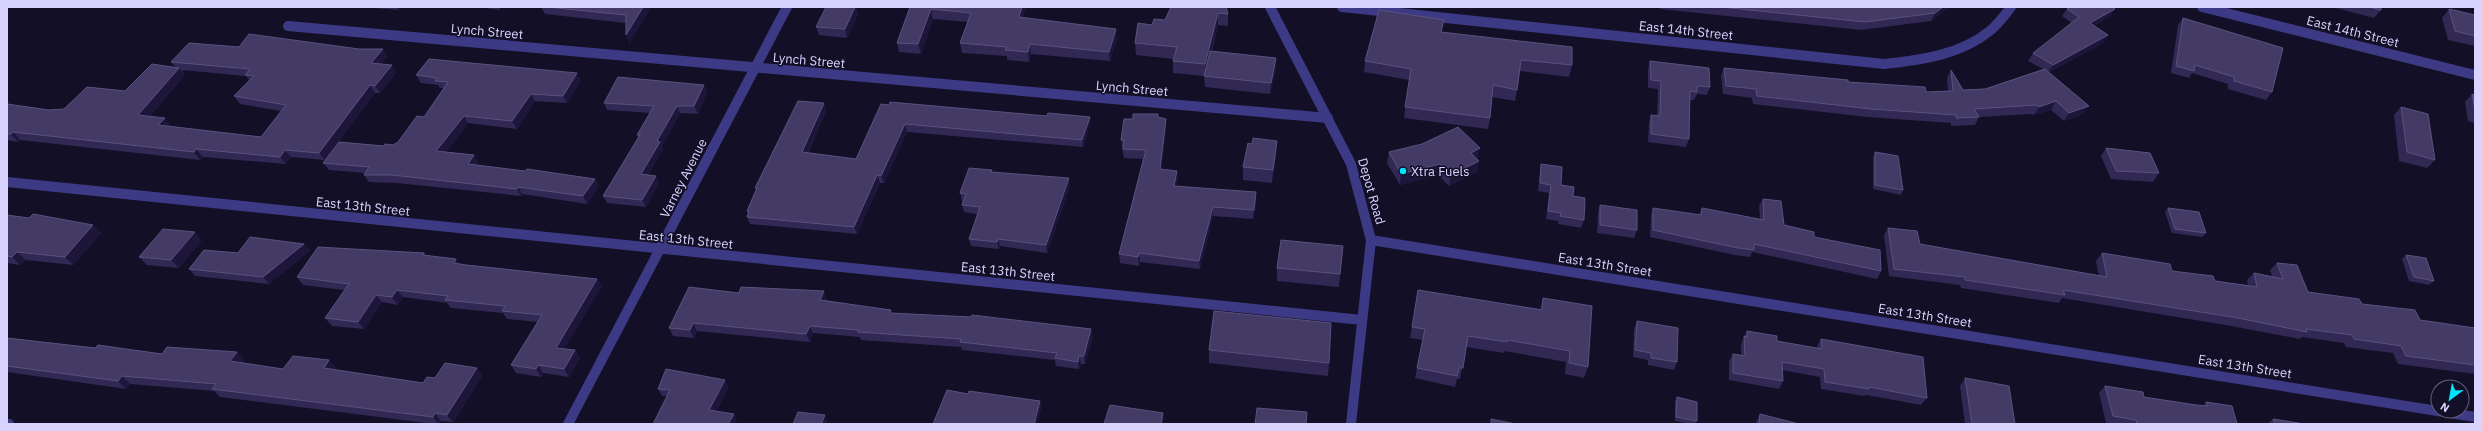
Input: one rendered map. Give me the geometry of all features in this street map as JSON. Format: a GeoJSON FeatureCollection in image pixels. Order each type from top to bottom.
{"type":"FeatureCollection","features":[{"type":"Feature","properties":{"kind":"street","name":"Varney Avenue"},"geometry":{"type":"LineString","coordinates":[[568,424],[661,250],[787,7]]}},
{"type":"Feature","properties":{"kind":"street","name":"Depot Road"},"geometry":{"type":"LineString","coordinates":[[1270,7],[1328,118],[1350,164],[1366,216],[1371,240],[1351,424]]}},
{"type":"Feature","properties":{"kind":"street","name":"East 14th Street"},"geometry":{"type":"LineString","coordinates":[[1342,7],[1884,64],[1931,59],[1963,46],[1990,30],[2011,7]]}},
{"type":"Feature","properties":{"kind":"street","name":"East 14th Street"},"geometry":{"type":"LineString","coordinates":[[2202,7],[2475,75]]}},
{"type":"Feature","properties":{"kind":"street","name":"Lynch Street"},"geometry":{"type":"LineString","coordinates":[[288,26],[1328,118]]}},
{"type":"Feature","properties":{"kind":"street","name":"East 13th Street"},"geometry":{"type":"LineString","coordinates":[[7,182],[661,250],[1362,320]]}},
{"type":"Feature","properties":{"kind":"street","name":"East 13th Street"},"geometry":{"type":"LineString","coordinates":[[1371,240],[2475,417]]}},
{"type":"Feature","properties":{"kind":"building"},"geometry":{"type":"Polygon","coordinates":[[[547,7],[643,7],[626,35],[626,15],[547,7]]]}},
{"type":"Feature","properties":{"kind":"building"},"geometry":{"type":"Polygon","coordinates":[[[826,7],[855,7],[845,29],[816,27],[826,7]]]}},
{"type":"Feature","properties":{"kind":"building"},"geometry":{"type":"Polygon","coordinates":[[[910,7],[1022,7],[1019,17],[1116,29],[1109,52],[1030,44],[1028,52],[1005,50],[1007,47],[960,43],[971,13],[931,9],[918,44],[897,43],[910,7]]]}},
{"type":"Feature","properties":{"kind":"building"},"geometry":{"type":"Polygon","coordinates":[[[1171,7],[1226,7],[1228,14],[1218,13],[1205,64],[1173,61],[1177,47],[1135,43],[1138,23],[1152,25],[1154,19],[1165,20],[1171,7]]]}},
{"type":"Feature","properties":{"kind":"building"},"geometry":{"type":"Polygon","coordinates":[[[1721,7],[1943,7],[1935,13],[1865,22],[1721,7]]]}},
{"type":"Feature","properties":{"kind":"building"},"geometry":{"type":"Polygon","coordinates":[[[2070,7],[2112,7],[2115,9],[2090,23],[2108,35],[2053,65],[2033,53],[2079,17],[2067,9],[2070,7]]]}},
{"type":"Feature","properties":{"kind":"building"},"geometry":{"type":"Polygon","coordinates":[[[2369,7],[2381,7],[2381,10],[2369,7]]]}},
{"type":"Feature","properties":{"kind":"building"},"geometry":{"type":"Polygon","coordinates":[[[2449,9],[2475,15],[2475,36],[2455,31],[2449,9]]]}},
{"type":"Feature","properties":{"kind":"building"},"geometry":{"type":"Polygon","coordinates":[[[1379,10],[1444,20],[1441,32],[1572,47],[1572,65],[1521,60],[1517,90],[1493,85],[1490,118],[1405,107],[1411,69],[1365,61],[1379,10]]]}},
{"type":"Feature","properties":{"kind":"building"},"geometry":{"type":"Polygon","coordinates":[[[2183,18],[2283,48],[2272,92],[2234,81],[2234,77],[2195,65],[2194,71],[2176,66],[2183,18]]]}},
{"type":"Feature","properties":{"kind":"building"},"geometry":{"type":"Polygon","coordinates":[[[249,34],[359,49],[383,49],[371,63],[392,65],[375,86],[370,85],[319,153],[285,150],[280,157],[196,149],[194,152],[13,132],[11,134],[7,134],[7,104],[49,110],[64,109],[87,87],[125,91],[152,64],[179,68],[138,115],[165,118],[158,125],[261,137],[286,105],[234,96],[254,76],[245,75],[250,69],[171,62],[189,43],[239,47],[249,34]]]}},
{"type":"Feature","properties":{"kind":"building"},"geometry":{"type":"Polygon","coordinates":[[[1210,51],[1276,58],[1271,83],[1204,76],[1210,51]]]}},
{"type":"Feature","properties":{"kind":"building"},"geometry":{"type":"Polygon","coordinates":[[[429,59],[577,73],[563,96],[531,94],[512,121],[464,116],[436,151],[474,155],[468,164],[525,171],[527,169],[595,179],[583,196],[518,187],[517,189],[392,175],[364,175],[369,167],[323,163],[339,142],[384,146],[385,144],[393,145],[398,142],[417,116],[424,117],[448,82],[435,81],[437,78],[416,75],[429,59]]]}},
{"type":"Feature","properties":{"kind":"building"},"geometry":{"type":"Polygon","coordinates":[[[1650,61],[1709,68],[1710,87],[1697,86],[1697,92],[1690,91],[1689,139],[1651,134],[1651,115],[1660,116],[1661,81],[1651,80],[1650,61]]]}},
{"type":"Feature","properties":{"kind":"building"},"geometry":{"type":"Polygon","coordinates":[[[1724,68],[1848,80],[1848,82],[1925,87],[1926,92],[1953,91],[1951,70],[1963,90],[1985,89],[2045,69],[2089,106],[2069,113],[2056,101],[2039,107],[2037,105],[1974,109],[1979,117],[1956,118],[1956,115],[1871,109],[1757,96],[1756,89],[1726,86],[1724,68]]]}},
{"type":"Feature","properties":{"kind":"building"},"geometry":{"type":"Polygon","coordinates":[[[618,77],[704,85],[694,106],[677,106],[657,141],[660,142],[641,174],[656,176],[642,200],[603,196],[640,135],[637,135],[654,106],[604,103],[618,77]]]}},
{"type":"Feature","properties":{"kind":"building"},"geometry":{"type":"Polygon","coordinates":[[[2472,94],[2475,95],[2475,111],[2472,94]]]}},
{"type":"Feature","properties":{"kind":"building"},"geometry":{"type":"Polygon","coordinates":[[[798,101],[824,103],[802,152],[856,159],[881,104],[889,105],[890,102],[1047,116],[1048,113],[1090,117],[1082,140],[905,124],[881,176],[877,175],[854,227],[747,217],[749,211],[747,211],[757,188],[755,188],[798,101]]]}},
{"type":"Feature","properties":{"kind":"building"},"geometry":{"type":"Polygon","coordinates":[[[2401,107],[2428,114],[2435,160],[2407,152],[2401,107]]]}},
{"type":"Feature","properties":{"kind":"building"},"geometry":{"type":"Polygon","coordinates":[[[1133,114],[1158,114],[1158,117],[1166,119],[1160,169],[1177,171],[1174,186],[1256,192],[1254,210],[1213,207],[1199,261],[1139,253],[1138,257],[1119,254],[1146,150],[1123,149],[1124,140],[1121,140],[1124,119],[1133,119],[1133,114]]]}},
{"type":"Feature","properties":{"kind":"building"},"geometry":{"type":"Polygon","coordinates":[[[1458,127],[1480,148],[1471,153],[1479,161],[1451,175],[1440,164],[1401,174],[1389,152],[1422,144],[1458,127]]]}},
{"type":"Feature","properties":{"kind":"building"},"geometry":{"type":"Polygon","coordinates":[[[1253,138],[1277,141],[1273,170],[1243,167],[1248,143],[1252,144],[1253,138]]]}},
{"type":"Feature","properties":{"kind":"building"},"geometry":{"type":"Polygon","coordinates":[[[2106,148],[2150,153],[2159,173],[2116,171],[2106,148]]]}},
{"type":"Feature","properties":{"kind":"building"},"geometry":{"type":"Polygon","coordinates":[[[1875,152],[1898,156],[1903,190],[1875,185],[1875,152]]]}},
{"type":"Feature","properties":{"kind":"building"},"geometry":{"type":"Polygon","coordinates":[[[1541,164],[1562,167],[1561,185],[1574,187],[1573,196],[1585,198],[1584,220],[1560,216],[1561,213],[1548,211],[1551,185],[1540,183],[1541,164]]]}},
{"type":"Feature","properties":{"kind":"building"},"geometry":{"type":"Polygon","coordinates":[[[969,168],[992,170],[991,172],[1069,178],[1046,245],[998,239],[997,242],[969,239],[980,207],[962,205],[966,194],[960,193],[969,168]]]}},
{"type":"Feature","properties":{"kind":"building"},"geometry":{"type":"Polygon","coordinates":[[[1763,199],[1781,201],[1784,225],[1814,232],[1814,237],[1880,250],[1881,271],[1754,244],[1754,250],[1738,248],[1653,230],[1653,208],[1701,215],[1702,208],[1764,220],[1763,199]]]}},
{"type":"Feature","properties":{"kind":"building"},"geometry":{"type":"Polygon","coordinates":[[[1600,205],[1637,210],[1637,230],[1600,225],[1600,205]]]}},
{"type":"Feature","properties":{"kind":"building"},"geometry":{"type":"Polygon","coordinates":[[[2168,208],[2199,212],[2206,233],[2175,229],[2168,208]]]}},
{"type":"Feature","properties":{"kind":"building"},"geometry":{"type":"Polygon","coordinates":[[[33,214],[93,225],[65,257],[17,252],[12,257],[7,256],[7,215],[29,218],[33,214]]]}},
{"type":"Feature","properties":{"kind":"building"},"geometry":{"type":"Polygon","coordinates":[[[1888,228],[1917,231],[1920,244],[2107,277],[2102,253],[2170,264],[2172,271],[2213,276],[2215,281],[2257,287],[2254,273],[2283,279],[2277,263],[2297,265],[2308,292],[2359,299],[2362,304],[2415,310],[2420,320],[2475,328],[2475,365],[2406,356],[2401,346],[2354,339],[2352,335],[2306,329],[2307,332],[2238,318],[2063,290],[2065,295],[1965,280],[1965,277],[1894,269],[1888,228]]]}},
{"type":"Feature","properties":{"kind":"building"},"geometry":{"type":"Polygon","coordinates":[[[163,229],[195,232],[171,260],[139,257],[163,229]]]}},
{"type":"Feature","properties":{"kind":"building"},"geometry":{"type":"Polygon","coordinates":[[[250,237],[304,244],[263,277],[189,269],[204,250],[238,253],[250,237]]]}},
{"type":"Feature","properties":{"kind":"building"},"geometry":{"type":"Polygon","coordinates":[[[1281,240],[1343,246],[1340,274],[1277,268],[1281,240]]]}},
{"type":"Feature","properties":{"kind":"building"},"geometry":{"type":"Polygon","coordinates":[[[318,247],[424,253],[423,255],[456,259],[454,263],[466,265],[597,279],[556,348],[575,350],[564,369],[538,365],[536,369],[511,365],[542,315],[502,311],[505,306],[445,300],[448,296],[397,290],[392,297],[376,295],[358,322],[325,318],[349,284],[297,277],[318,247]]]}},
{"type":"Feature","properties":{"kind":"building"},"geometry":{"type":"Polygon","coordinates":[[[2406,255],[2426,258],[2434,281],[2414,277],[2406,255]]]}},
{"type":"Feature","properties":{"kind":"building"},"geometry":{"type":"Polygon","coordinates":[[[689,287],[739,293],[741,287],[824,291],[820,300],[891,310],[890,313],[971,317],[972,315],[1091,329],[1084,356],[1079,356],[1078,362],[1055,358],[1057,353],[960,342],[961,339],[858,332],[859,330],[810,326],[806,334],[693,323],[690,330],[669,328],[689,287]]]}},
{"type":"Feature","properties":{"kind":"building"},"geometry":{"type":"Polygon","coordinates":[[[1418,290],[1542,310],[1543,298],[1592,306],[1588,367],[1569,363],[1570,351],[1507,340],[1507,342],[1468,336],[1463,368],[1459,368],[1457,376],[1417,368],[1425,329],[1412,327],[1418,290]]]}},
{"type":"Feature","properties":{"kind":"building"},"geometry":{"type":"Polygon","coordinates":[[[1214,311],[1331,323],[1329,363],[1209,350],[1214,311]]]}},
{"type":"Feature","properties":{"kind":"building"},"geometry":{"type":"Polygon","coordinates":[[[1637,321],[1678,328],[1677,362],[1651,358],[1651,353],[1635,350],[1637,321]]]}},
{"type":"Feature","properties":{"kind":"building"},"geometry":{"type":"Polygon","coordinates":[[[1747,331],[1777,336],[1777,341],[1822,349],[1821,339],[1923,357],[1927,398],[1869,387],[1869,389],[1825,382],[1824,369],[1782,362],[1783,381],[1733,373],[1733,354],[1745,356],[1744,336],[1747,337],[1747,331]]]}},
{"type":"Feature","properties":{"kind":"building"},"geometry":{"type":"Polygon","coordinates":[[[7,338],[95,348],[98,345],[162,354],[167,347],[237,352],[230,361],[283,369],[293,356],[329,360],[324,368],[423,383],[427,377],[435,378],[445,363],[477,368],[447,415],[435,413],[433,417],[212,389],[216,384],[122,376],[118,381],[7,366],[7,338]]]}},
{"type":"Feature","properties":{"kind":"building"},"geometry":{"type":"Polygon","coordinates":[[[666,369],[725,380],[709,410],[734,414],[728,424],[653,424],[670,390],[658,389],[666,369]]]}},
{"type":"Feature","properties":{"kind":"building"},"geometry":{"type":"Polygon","coordinates":[[[1965,378],[2009,386],[2015,424],[1972,424],[1965,378]]]}},
{"type":"Feature","properties":{"kind":"building"},"geometry":{"type":"Polygon","coordinates":[[[2105,386],[2143,392],[2144,397],[2196,405],[2208,406],[2206,402],[2232,406],[2237,424],[2137,424],[2136,420],[2113,416],[2105,386]]]}},
{"type":"Feature","properties":{"kind":"building"},"geometry":{"type":"Polygon","coordinates":[[[947,390],[968,394],[969,391],[1040,401],[1034,424],[933,424],[947,390]]]}},
{"type":"Feature","properties":{"kind":"building"},"geometry":{"type":"Polygon","coordinates":[[[1677,397],[1697,402],[1697,421],[1676,417],[1677,397]]]}},
{"type":"Feature","properties":{"kind":"building"},"geometry":{"type":"Polygon","coordinates":[[[1110,405],[1163,413],[1161,424],[1104,424],[1110,405]]]}},
{"type":"Feature","properties":{"kind":"building"},"geometry":{"type":"Polygon","coordinates":[[[1257,408],[1307,412],[1306,424],[1255,424],[1257,408]]]}},
{"type":"Feature","properties":{"kind":"building"},"geometry":{"type":"Polygon","coordinates":[[[798,412],[825,415],[821,424],[793,424],[798,412]]]}},
{"type":"Feature","properties":{"kind":"building"},"geometry":{"type":"Polygon","coordinates":[[[1760,414],[1799,424],[1759,424],[1760,414]]]}},
{"type":"Feature","properties":{"kind":"building"},"geometry":{"type":"Polygon","coordinates":[[[1491,419],[1516,424],[1491,424],[1491,419]]]}},
{"type":"Feature","properties":{"kind":"building"},"geometry":{"type":"Polygon","coordinates":[[[2273,419],[2305,424],[2275,424],[2273,419]]]}},
{"type":"Feature","properties":{"kind":"place","name":"Xtra Fuels"},"geometry":{"type":"Point","coordinates":[1403,171]}}]}
